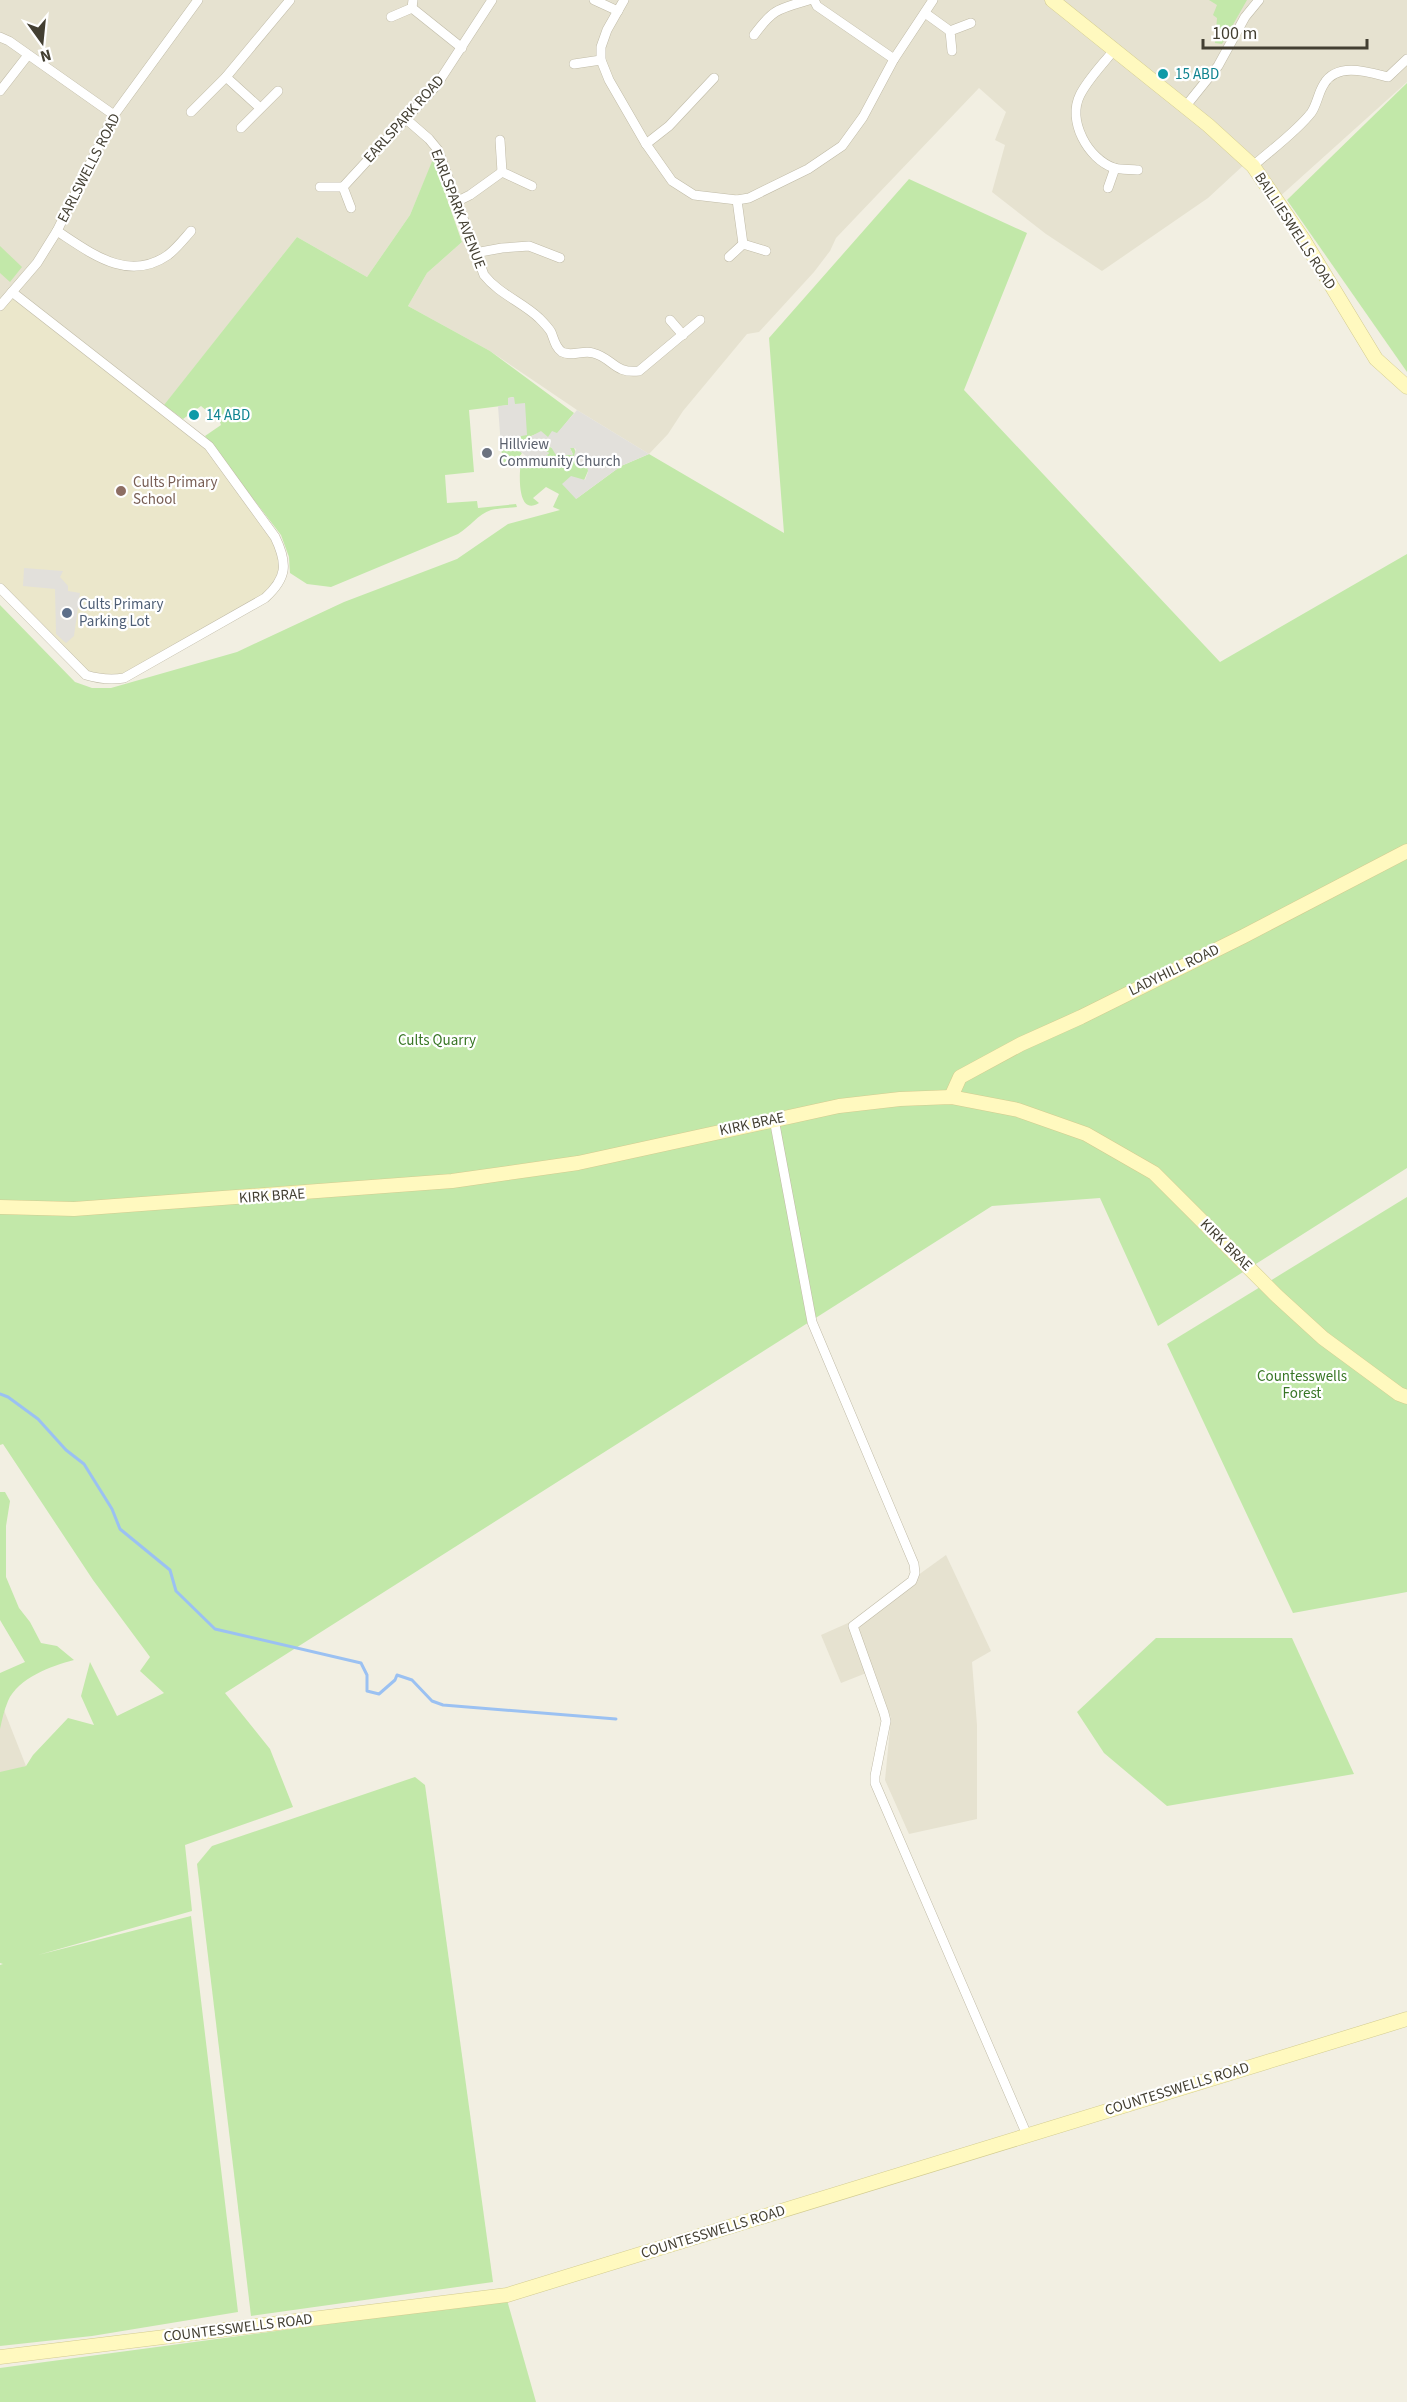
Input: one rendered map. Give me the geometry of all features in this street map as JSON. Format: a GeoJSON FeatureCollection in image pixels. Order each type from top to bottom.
{"type":"FeatureCollection","features":[{"type":"Feature","properties":{"kind":"street","name":"EARLSWELLS ROAD"},"geometry":{"type":"LineString","coordinates":[[0,306],[37,263],[57,231],[114,115],[198,0]]}},
{"type":"Feature","properties":{"kind":"street"},"geometry":{"type":"LineString","coordinates":[[191,112],[226,77],[290,0]]}},
{"type":"Feature","properties":{"kind":"street","name":"EARLSPARK ROAD"},"geometry":{"type":"LineString","coordinates":[[343,187],[434,90],[492,0]]}},
{"type":"Feature","properties":{"kind":"street"},"geometry":{"type":"LineString","coordinates":[[594,0],[618,11]]}},
{"type":"Feature","properties":{"kind":"street"},"geometry":{"type":"LineString","coordinates":[[624,0],[601,47],[601,60],[609,80],[646,144],[672,181],[694,195],[736,200],[749,198],[802,172],[842,146],[863,117],[894,59],[933,0]]}},
{"type":"Feature","properties":{"kind":"street"},"geometry":{"type":"LineString","coordinates":[[754,35],[767,17],[777,9],[808,0]]}},
{"type":"Feature","properties":{"kind":"street"},"geometry":{"type":"LineString","coordinates":[[814,0],[817,6],[894,59]]}},
{"type":"Feature","properties":{"kind":"street","name":"BAILLIESWELLS ROAD"},"geometry":{"type":"LineString","coordinates":[[1052,0],[1208,125],[1253,166],[1303,239],[1376,359],[1407,387]]}},
{"type":"Feature","properties":{"kind":"street"},"geometry":{"type":"LineString","coordinates":[[1185,107],[1213,73],[1245,17],[1258,0]]}},
{"type":"Feature","properties":{"kind":"street"},"geometry":{"type":"LineString","coordinates":[[392,17],[413,4],[462,48]]}},
{"type":"Feature","properties":{"kind":"street"},"geometry":{"type":"LineString","coordinates":[[925,13],[950,31],[952,51]]}},
{"type":"Feature","properties":{"kind":"street"},"geometry":{"type":"LineString","coordinates":[[950,31],[971,23]]}},
{"type":"Feature","properties":{"kind":"street"},"geometry":{"type":"LineString","coordinates":[[0,37],[114,115]]}},
{"type":"Feature","properties":{"kind":"street"},"geometry":{"type":"LineString","coordinates":[[1114,50],[1080,94],[1076,110],[1077,123],[1086,145],[1094,154],[1115,168],[1138,170]]}},
{"type":"Feature","properties":{"kind":"street"},"geometry":{"type":"LineString","coordinates":[[0,91],[28,55]]}},
{"type":"Feature","properties":{"kind":"street"},"geometry":{"type":"LineString","coordinates":[[1253,166],[1312,112],[1324,82],[1335,74],[1348,70],[1388,77],[1407,59]]}},
{"type":"Feature","properties":{"kind":"street"},"geometry":{"type":"LineString","coordinates":[[574,64],[601,60]]}},
{"type":"Feature","properties":{"kind":"street"},"geometry":{"type":"LineString","coordinates":[[226,77],[260,107]]}},
{"type":"Feature","properties":{"kind":"street"},"geometry":{"type":"LineString","coordinates":[[646,144],[669,126],[714,78]]}},
{"type":"Feature","properties":{"kind":"street"},"geometry":{"type":"LineString","coordinates":[[241,128],[278,91]]}},
{"type":"Feature","properties":{"kind":"street","name":"EARLSPARK AVENUE"},"geometry":{"type":"LineString","coordinates":[[406,119],[438,150],[484,275],[492,285],[537,316],[550,330],[559,350],[567,354],[595,353],[618,369],[627,372],[639,371],[700,320]]}},
{"type":"Feature","properties":{"kind":"street"},"geometry":{"type":"LineString","coordinates":[[500,140],[502,172]]}},
{"type":"Feature","properties":{"kind":"street"},"geometry":{"type":"LineString","coordinates":[[1108,188],[1115,168]]}},
{"type":"Feature","properties":{"kind":"street"},"geometry":{"type":"LineString","coordinates":[[456,202],[502,172]]}},
{"type":"Feature","properties":{"kind":"street"},"geometry":{"type":"LineString","coordinates":[[502,172],[532,186]]}},
{"type":"Feature","properties":{"kind":"street"},"geometry":{"type":"LineString","coordinates":[[320,187],[343,187],[351,208]]}},
{"type":"Feature","properties":{"kind":"street"},"geometry":{"type":"LineString","coordinates":[[736,200],[743,244]]}},
{"type":"Feature","properties":{"kind":"street"},"geometry":{"type":"LineString","coordinates":[[57,231],[98,258],[123,267],[148,264],[159,260],[170,254],[191,231]]}},
{"type":"Feature","properties":{"kind":"street"},"geometry":{"type":"LineString","coordinates":[[743,244],[766,251]]}},
{"type":"Feature","properties":{"kind":"street"},"geometry":{"type":"LineString","coordinates":[[729,257],[743,244]]}},
{"type":"Feature","properties":{"kind":"street"},"geometry":{"type":"LineString","coordinates":[[475,253],[529,246],[560,258]]}},
{"type":"Feature","properties":{"kind":"street"},"geometry":{"type":"LineString","coordinates":[[0,588],[86,675],[116,679],[124,678],[265,598],[282,579],[284,566],[282,551],[275,537],[209,446],[12,292]]}},
{"type":"Feature","properties":{"kind":"street"},"geometry":{"type":"LineString","coordinates":[[670,320],[682,335]]}},
{"type":"Feature","properties":{"kind":"street","name":"LADYHILL ROAD"},"geometry":{"type":"LineString","coordinates":[[951,1097],[960,1077],[1011,1049],[1244,936],[1407,850]]}},
{"type":"Feature","properties":{"kind":"street","name":"KIRK BRAE"},"geometry":{"type":"LineString","coordinates":[[0,1207],[74,1209],[434,1184],[578,1163],[839,1106],[900,1099],[951,1097],[1018,1110],[1086,1134],[1154,1173],[1277,1296],[1323,1338],[1399,1394],[1407,1397]]}},
{"type":"Feature","properties":{"kind":"street"},"geometry":{"type":"LineString","coordinates":[[774,1119],[813,1322],[914,1564],[915,1573],[912,1581],[853,1626],[886,1721],[875,1783],[1027,2135]]}},
{"type":"Feature","properties":{"kind":"street","name":"COUNTESSWELLS ROAD"},"geometry":{"type":"LineString","coordinates":[[0,2357],[507,2295],[1407,2019]]}},
{"type":"Feature","properties":{"kind":"shaded area"},"geometry":{"type":"Polygon","coordinates":[[[0,0],[1407,0],[1407,82],[1277,199],[1247,162],[1208,198],[1102,271],[1046,234],[992,192],[1005,145],[995,140],[1006,112],[979,88],[836,238],[830,251],[814,272],[759,332],[747,334],[683,411],[668,434],[649,454],[577,410],[490,351],[408,306],[427,273],[462,242],[467,234],[437,151],[410,215],[367,277],[297,237],[162,408],[0,306],[0,0]]]}},
{"type":"Feature","properties":{"kind":"shaded area","name":"Cults Primary School"},"geometry":{"type":"Polygon","coordinates":[[[12,292],[209,446],[275,537],[284,566],[274,589],[124,678],[86,675],[0,589],[0,306],[12,292]]]}},
{"type":"Feature","properties":{"kind":"shaded area"},"geometry":{"type":"Polygon","coordinates":[[[514,397],[515,404],[525,403],[527,435],[516,437],[527,447],[528,438],[541,431],[548,437],[552,431],[557,433],[577,410],[649,454],[621,466],[576,499],[562,484],[571,476],[585,480],[588,472],[587,461],[583,467],[573,459],[576,449],[570,448],[573,455],[556,455],[551,447],[546,446],[543,449],[549,453],[536,464],[512,445],[501,447],[498,406],[508,405],[508,398],[514,397]]]}},
{"type":"Feature","properties":{"kind":"shaded area","name":"Cults Primary Parking Lot"},"geometry":{"type":"Polygon","coordinates":[[[24,568],[63,571],[60,577],[68,586],[68,591],[80,593],[74,636],[66,643],[56,634],[55,589],[23,586],[24,568]]]}},
{"type":"Feature","properties":{"kind":"shaded area"},"geometry":{"type":"Polygon","coordinates":[[[946,1555],[991,1651],[972,1662],[977,1725],[977,1819],[909,1834],[885,1780],[891,1718],[874,1670],[841,1683],[821,1635],[857,1619],[946,1555]]]}},
{"type":"Feature","properties":{"kind":"shaded area"},"geometry":{"type":"Polygon","coordinates":[[[0,1700],[26,1766],[0,1774],[0,1700]]]}},
{"type":"Feature","properties":{"kind":"green space"},"geometry":{"type":"Polygon","coordinates":[[[1209,0],[1247,0],[1222,44],[1215,43],[1217,18],[1213,15],[1217,5],[1209,0]]]}},
{"type":"Feature","properties":{"kind":"green space"},"geometry":{"type":"Polygon","coordinates":[[[1407,83],[1407,372],[1287,200],[1407,83]]]}},
{"type":"Feature","properties":{"kind":"green space"},"geometry":{"type":"Polygon","coordinates":[[[433,159],[462,242],[427,273],[408,306],[490,351],[574,413],[557,434],[548,438],[539,433],[531,436],[528,448],[516,437],[513,397],[508,398],[509,405],[469,410],[474,472],[445,475],[447,503],[477,501],[478,508],[516,504],[517,507],[486,512],[458,534],[331,587],[307,584],[290,573],[289,557],[281,535],[205,436],[221,425],[220,422],[201,406],[183,419],[164,405],[297,237],[367,277],[410,215],[433,159]]]}},
{"type":"Feature","properties":{"kind":"green space","name":"Cults Quarry"},"geometry":{"type":"Polygon","coordinates":[[[909,179],[1027,233],[964,390],[1220,662],[1407,554],[1407,1168],[1158,1326],[1100,1198],[992,1206],[225,1693],[270,1749],[293,1807],[185,1845],[192,1911],[38,1955],[191,1916],[238,2312],[92,2336],[0,2346],[0,1965],[3,1964],[0,1963],[0,1772],[26,1766],[33,1755],[68,1718],[94,1725],[81,1696],[90,1662],[117,1716],[164,1693],[140,1671],[150,1657],[93,1580],[3,1444],[0,1445],[0,605],[75,682],[92,688],[111,688],[237,652],[344,602],[457,559],[508,524],[560,510],[553,507],[559,494],[546,487],[533,498],[539,503],[532,506],[523,499],[521,492],[521,463],[529,459],[536,464],[549,453],[542,449],[546,446],[573,454],[570,448],[574,448],[582,467],[587,459],[588,471],[576,499],[621,466],[649,454],[784,533],[769,338],[909,179]]]}},
{"type":"Feature","properties":{"kind":"green space"},"geometry":{"type":"Polygon","coordinates":[[[0,246],[22,267],[10,282],[0,273],[0,246]]]}},
{"type":"Feature","properties":{"kind":"green space"},"geometry":{"type":"Polygon","coordinates":[[[512,445],[522,453],[513,466],[512,462],[503,463],[501,447],[512,445]]]}},
{"type":"Feature","properties":{"kind":"green space","name":"Countesswells Forest"},"geometry":{"type":"Polygon","coordinates":[[[1407,1197],[1407,1592],[1293,1613],[1167,1344],[1407,1197]]]}},
{"type":"Feature","properties":{"kind":"green space"},"geometry":{"type":"Polygon","coordinates":[[[0,1492],[5,1492],[10,1501],[6,1526],[6,1577],[19,1608],[30,1622],[41,1643],[57,1646],[74,1660],[36,1674],[19,1686],[8,1701],[0,1729],[0,1673],[25,1662],[0,1620],[0,1492]]]}},
{"type":"Feature","properties":{"kind":"green space"},"geometry":{"type":"Polygon","coordinates":[[[1156,1638],[1292,1638],[1354,1774],[1167,1806],[1104,1753],[1077,1712],[1156,1638]]]}},
{"type":"Feature","properties":{"kind":"green space"},"geometry":{"type":"Polygon","coordinates":[[[415,1777],[425,1785],[493,2282],[251,2316],[197,1864],[212,1846],[415,1777]]]}},
{"type":"Feature","properties":{"kind":"green space"},"geometry":{"type":"Polygon","coordinates":[[[507,2300],[536,2402],[0,2402],[0,2368],[507,2300]]]}},
{"type":"Feature","properties":{"kind":"waterway"},"geometry":{"type":"LineString","coordinates":[[0,1394],[8,1397],[38,1419],[66,1450],[84,1464],[112,1509],[120,1529],[170,1570],[176,1591],[215,1629],[361,1663],[367,1675],[367,1691],[379,1694],[395,1680],[397,1675],[412,1680],[432,1701],[443,1705],[616,1719]]}},
{"type":"Feature","properties":{"kind":"place","name":"15 ABD"},"geometry":{"type":"Point","coordinates":[1163,74]}},
{"type":"Feature","properties":{"kind":"place","name":"14 ABD"},"geometry":{"type":"Point","coordinates":[194,415]}},
{"type":"Feature","properties":{"kind":"place","name":"Hillview Community Church"},"geometry":{"type":"Point","coordinates":[487,453]}},
{"type":"Feature","properties":{"kind":"place","name":"Cults Primary School"},"geometry":{"type":"Point","coordinates":[121,491]}},
{"type":"Feature","properties":{"kind":"place","name":"Cults Primary Parking Lot"},"geometry":{"type":"Point","coordinates":[67,613]}}]}
